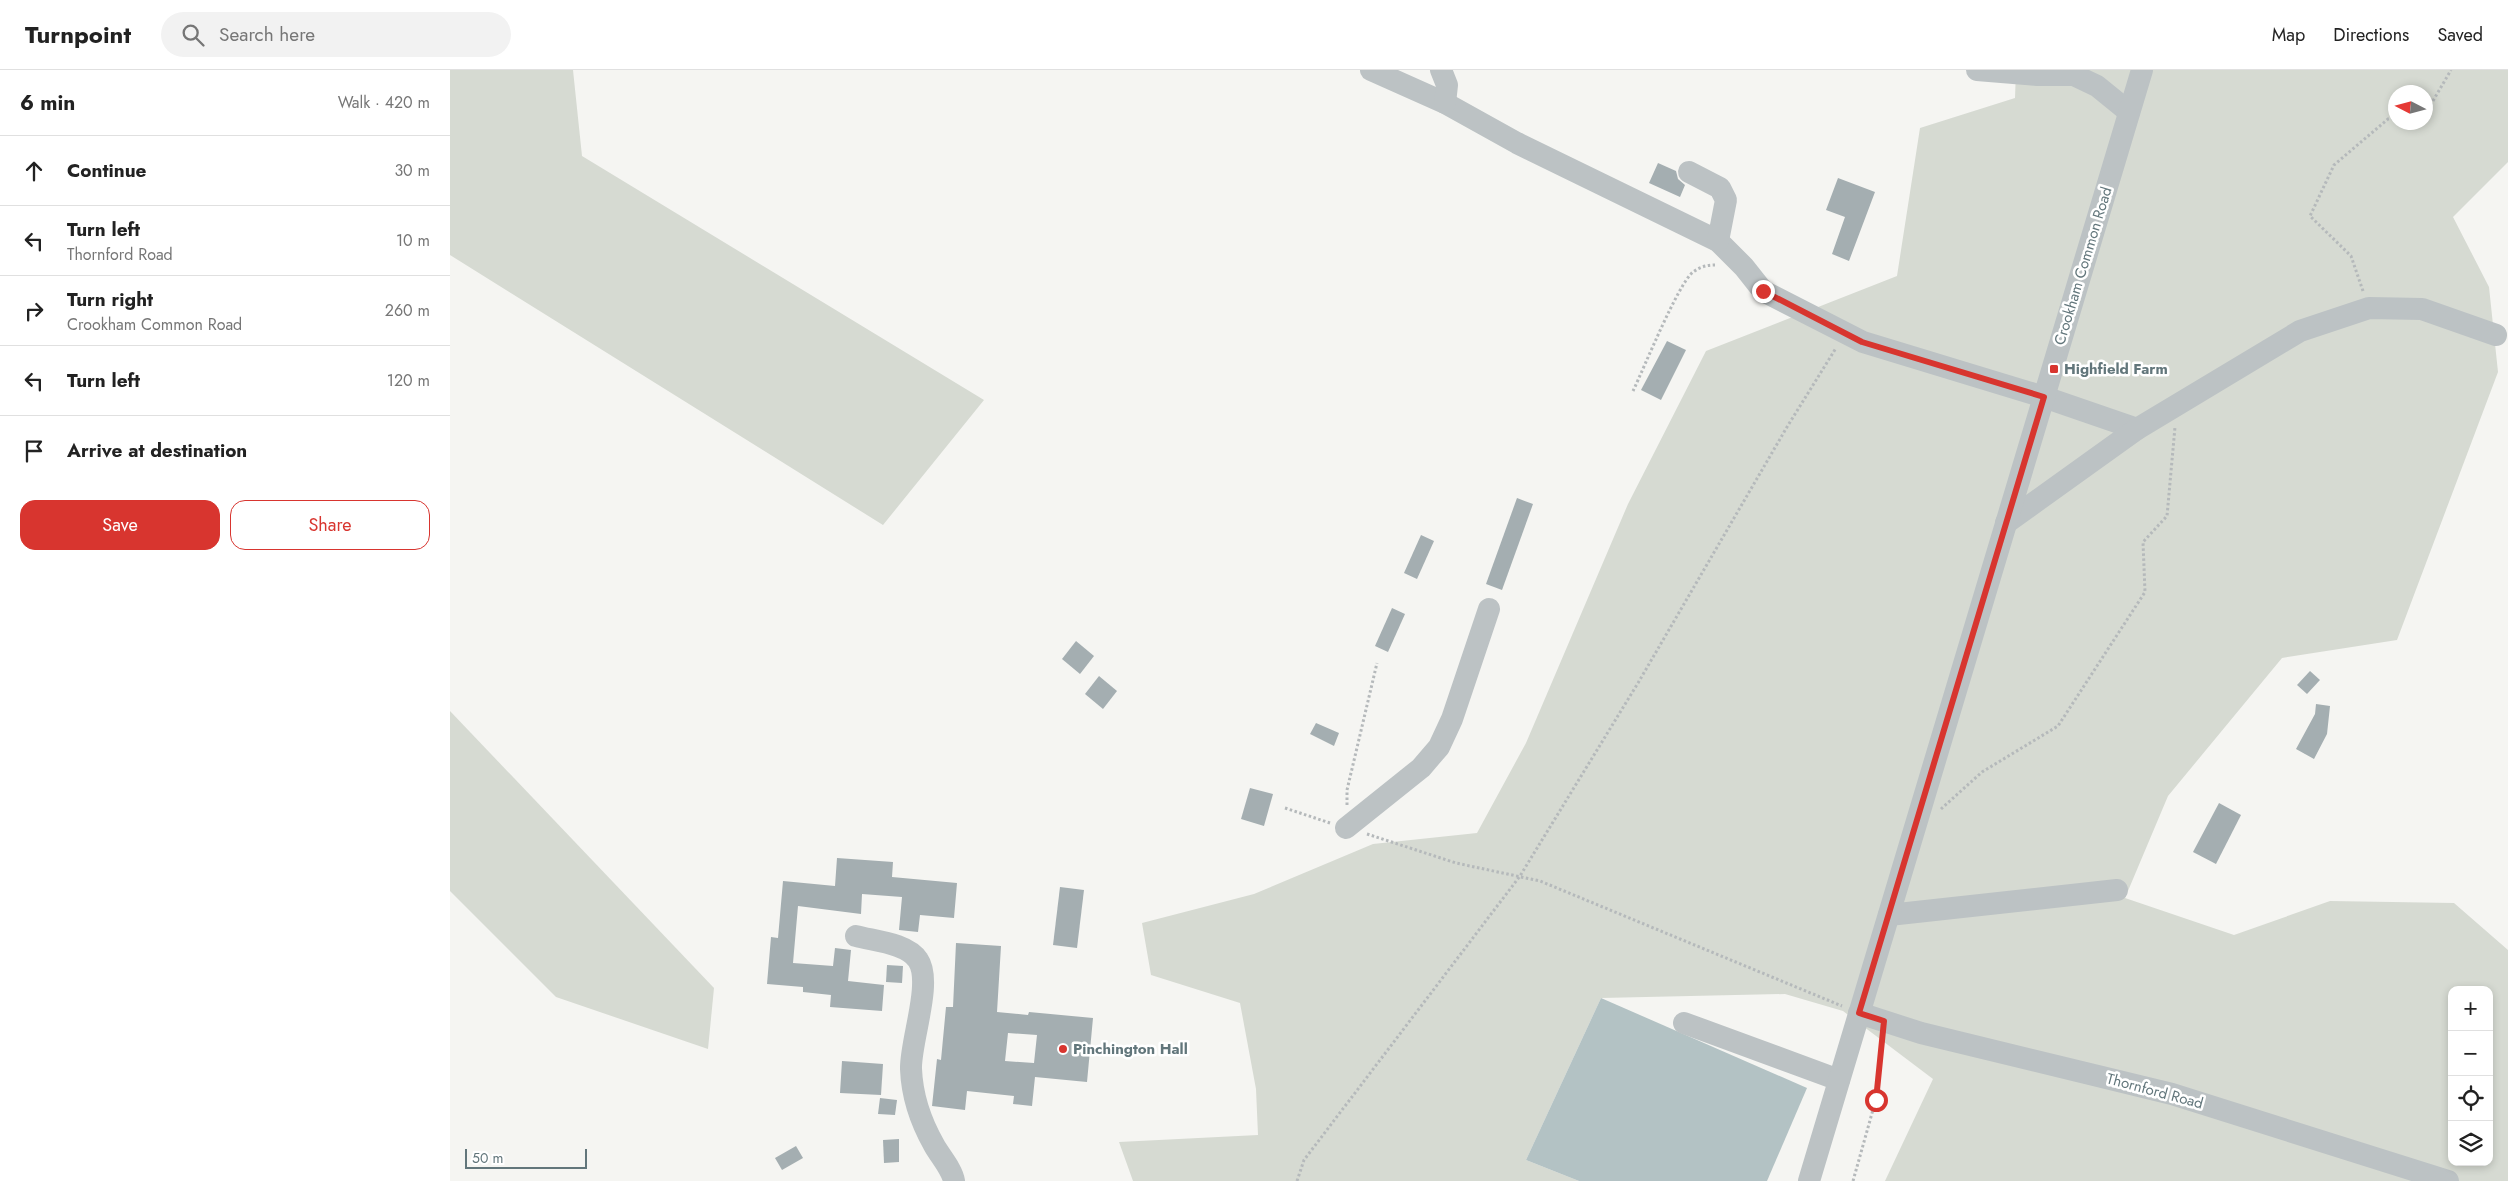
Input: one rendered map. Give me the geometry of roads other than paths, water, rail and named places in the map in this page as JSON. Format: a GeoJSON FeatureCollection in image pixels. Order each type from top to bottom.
{"type":"FeatureCollection","features":[{"type":"Feature","properties":{"kind":"street"},"geometry":{"type":"LineString","coordinates":[[1371,70],[1446,103],[1517,143],[1718,241],[1744,267],[1763,291],[1862,342],[2044,397],[2137,428]]}},
{"type":"Feature","properties":{"kind":"street"},"geometry":{"type":"LineString","coordinates":[[1442,70],[1447,85],[1446,103]]}},
{"type":"Feature","properties":{"kind":"street"},"geometry":{"type":"LineString","coordinates":[[1977,70],[2037,75],[2074,75],[2097,86],[2130,112]]}},
{"type":"Feature","properties":{"kind":"street","name":"Crookham Common Road"},"geometry":{"type":"LineString","coordinates":[[1809,1181],[2142,70]]}},
{"type":"Feature","properties":{"kind":"street"},"geometry":{"type":"LineString","coordinates":[[1689,172],[1720,188],[1726,200],[1718,241]]}},
{"type":"Feature","properties":{"kind":"street"},"geometry":{"type":"LineString","coordinates":[[2006,523],[2137,428],[2300,331],[2369,308],[2422,309],[2496,335]]}},
{"type":"Feature","properties":{"kind":"street"},"geometry":{"type":"LineString","coordinates":[[1346,828],[1421,768],[1439,747],[1452,719],[1489,609]]}},
{"type":"Feature","properties":{"kind":"street"},"geometry":{"type":"LineString","coordinates":[[1889,915],[2116,890]]}},
{"type":"Feature","properties":{"kind":"street"},"geometry":{"type":"LineString","coordinates":[[856,936],[900,947],[913,954],[919,961],[922,970],[923,991],[911,1069],[917,1104],[926,1130],[954,1180]]}},
{"type":"Feature","properties":{"kind":"street","name":"Thornford Road"},"geometry":{"type":"LineString","coordinates":[[1859,1013],[1921,1033],[2172,1094],[2448,1181]]}},
{"type":"Feature","properties":{"kind":"street"},"geometry":{"type":"LineString","coordinates":[[1684,1023],[1839,1080]]}},
{"type":"Feature","properties":{"kind":"place","name":"Highfield Farm"},"geometry":{"type":"Point","coordinates":[2054,369]}},
{"type":"Feature","properties":{"kind":"place","name":"Pinchington Hall"},"geometry":{"type":"Point","coordinates":[1063,1049]}}]}
